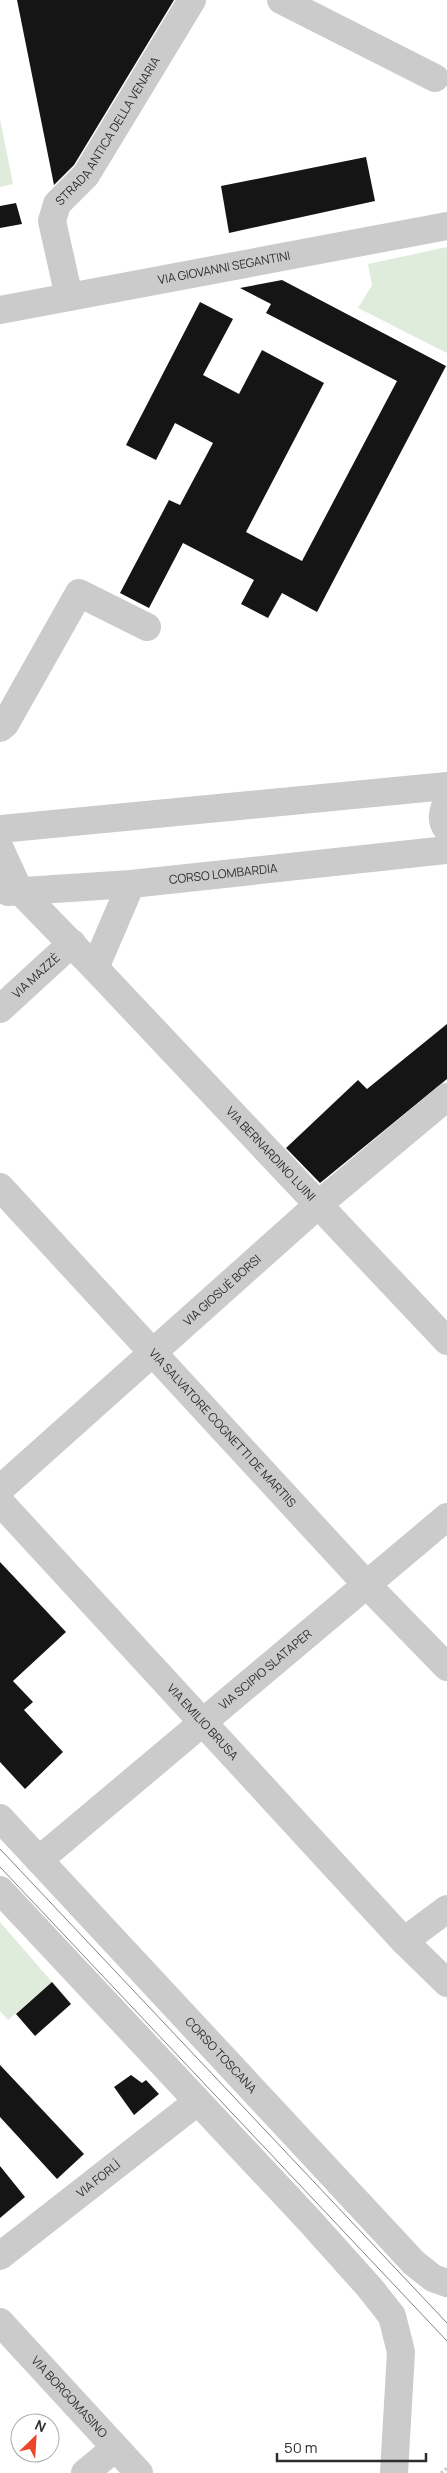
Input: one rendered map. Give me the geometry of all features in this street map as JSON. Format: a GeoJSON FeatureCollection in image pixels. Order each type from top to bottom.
{"type":"FeatureCollection","features":[{"type":"Feature","properties":{"kind":"street","name":"STRADA ANTICA DELLA VENARIA"},"geometry":{"type":"LineString","coordinates":[[69,297],[52,221],[57,204],[86,174],[192,0]]}},
{"type":"Feature","properties":{"kind":"street"},"geometry":{"type":"LineString","coordinates":[[281,0],[435,78]]}},
{"type":"Feature","properties":{"kind":"street","name":"VIA GIOVANNI SEGANTINI"},"geometry":{"type":"LineString","coordinates":[[0,310],[447,226]]}},
{"type":"Feature","properties":{"kind":"street"},"geometry":{"type":"LineString","coordinates":[[0,728],[5,724],[34,675],[79,594],[147,627]]}},
{"type":"Feature","properties":{"kind":"street"},"geometry":{"type":"LineString","coordinates":[[0,829],[447,786]]}},
{"type":"Feature","properties":{"kind":"street"},"geometry":{"type":"LineString","coordinates":[[447,801],[443,812],[444,824],[447,829]]}},
{"type":"Feature","properties":{"kind":"street","name":"VIA BERNARDINO LUINI"},"geometry":{"type":"LineString","coordinates":[[0,849],[9,892],[72,943],[447,1340]]}},
{"type":"Feature","properties":{"kind":"street","name":"CORSO LOMBARDIA"},"geometry":{"type":"LineString","coordinates":[[9,892],[131,884],[447,850]]}},
{"type":"Feature","properties":{"kind":"street"},"geometry":{"type":"LineString","coordinates":[[95,968],[131,884]]}},
{"type":"Feature","properties":{"kind":"street","name":"VIA MAZZÈ"},"geometry":{"type":"LineString","coordinates":[[0,1009],[72,943]]}},
{"type":"Feature","properties":{"kind":"street","name":"VIA GIOSUÈ BORSI"},"geometry":{"type":"LineString","coordinates":[[0,1489],[319,1204],[447,1097]]}},
{"type":"Feature","properties":{"kind":"street","name":"VIA SALVATORE COGNETTI DE MARTIIS"},"geometry":{"type":"LineString","coordinates":[[0,1187],[367,1585],[447,1667]]}},
{"type":"Feature","properties":{"kind":"street","name":"VIA EMILIO BRUSA"},"geometry":{"type":"LineString","coordinates":[[0,1502],[404,1941],[447,1983]]}},
{"type":"Feature","properties":{"kind":"street","name":"VIA SCIPIO SLATAPER"},"geometry":{"type":"LineString","coordinates":[[39,1860],[204,1724],[447,1517]]}},
{"type":"Feature","properties":{"kind":"street","name":"CORSO TOSCANA"},"geometry":{"type":"LineString","coordinates":[[0,1818],[414,2263],[433,2278],[447,2283]]}},
{"type":"Feature","properties":{"kind":"street"},"geometry":{"type":"LineString","coordinates":[[2,1895],[309,2220],[370,2288],[392,2316],[401,2352],[394,2473]]}},
{"type":"Feature","properties":{"kind":"street"},"geometry":{"type":"LineString","coordinates":[[404,1941],[447,1909]]}},
{"type":"Feature","properties":{"kind":"street","name":"VIA FORLÌ"},"geometry":{"type":"LineString","coordinates":[[0,2256],[197,2102]]}},
{"type":"Feature","properties":{"kind":"street","name":"VIA BORGOMASINO"},"geometry":{"type":"LineString","coordinates":[[0,2322],[139,2473]]}},
{"type":"Feature","properties":{"kind":"street"},"geometry":{"type":"LineString","coordinates":[[85,2473],[116,2448]]}},
{"type":"Feature","properties":{"kind":"path"},"geometry":{"type":"LineString","coordinates":[[441,2473],[447,2468]]}},
{"type":"Feature","properties":{"kind":"green space"},"geometry":{"type":"Polygon","coordinates":[[[0,119],[13,184],[0,187],[0,119]]]}},
{"type":"Feature","properties":{"kind":"green space"},"geometry":{"type":"Polygon","coordinates":[[[447,247],[447,353],[358,308],[372,285],[368,264],[447,247]]]}},
{"type":"Feature","properties":{"kind":"green space"},"geometry":{"type":"Polygon","coordinates":[[[0,1922],[52,1982],[8,2020],[0,2011],[0,1922]]]}},
{"type":"Feature","properties":{"kind":"building"},"geometry":{"type":"Polygon","coordinates":[[[17,0],[174,0],[74,165],[54,185],[17,0]]]}},
{"type":"Feature","properties":{"kind":"building"},"geometry":{"type":"Polygon","coordinates":[[[366,157],[375,201],[229,233],[221,186],[366,157]]]}},
{"type":"Feature","properties":{"kind":"building"},"geometry":{"type":"Polygon","coordinates":[[[16,203],[22,224],[0,228],[0,206],[16,203]]]}},
{"type":"Feature","properties":{"kind":"building"},"geometry":{"type":"Polygon","coordinates":[[[282,280],[446,366],[317,612],[282,593],[268,618],[241,604],[254,580],[183,543],[149,608],[120,593],[169,500],[180,505],[213,443],[175,423],[156,460],[126,445],[200,302],[233,319],[203,375],[239,394],[262,350],[324,383],[246,532],[302,561],[397,381],[266,313],[271,304],[240,288],[282,280]]]}},
{"type":"Feature","properties":{"kind":"building"},"geometry":{"type":"Polygon","coordinates":[[[447,1024],[447,1079],[320,1183],[286,1148],[358,1080],[367,1089],[447,1024]]]}},
{"type":"Feature","properties":{"kind":"building"},"geometry":{"type":"Polygon","coordinates":[[[0,1562],[66,1632],[13,1681],[33,1702],[24,1710],[63,1752],[25,1789],[0,1762],[0,1562]]]}},
{"type":"Feature","properties":{"kind":"building"},"geometry":{"type":"Polygon","coordinates":[[[52,1982],[71,2004],[35,2036],[16,2014],[52,1982]]]}},
{"type":"Feature","properties":{"kind":"building"},"geometry":{"type":"Polygon","coordinates":[[[0,2065],[84,2154],[57,2179],[0,2117],[0,2065]]]}},
{"type":"Feature","properties":{"kind":"building"},"geometry":{"type":"Polygon","coordinates":[[[131,2075],[142,2083],[146,2080],[159,2094],[134,2115],[114,2087],[131,2075]]]}},
{"type":"Feature","properties":{"kind":"building"},"geometry":{"type":"Polygon","coordinates":[[[0,2166],[25,2197],[0,2218],[0,2166]]]}},
{"type":"Feature","properties":{"kind":"tram line"},"geometry":{"type":"LineString","coordinates":[[0,1849],[447,2323]]}},
{"type":"Feature","properties":{"kind":"tram line"},"geometry":{"type":"LineString","coordinates":[[0,1867],[447,2341]]}}]}
